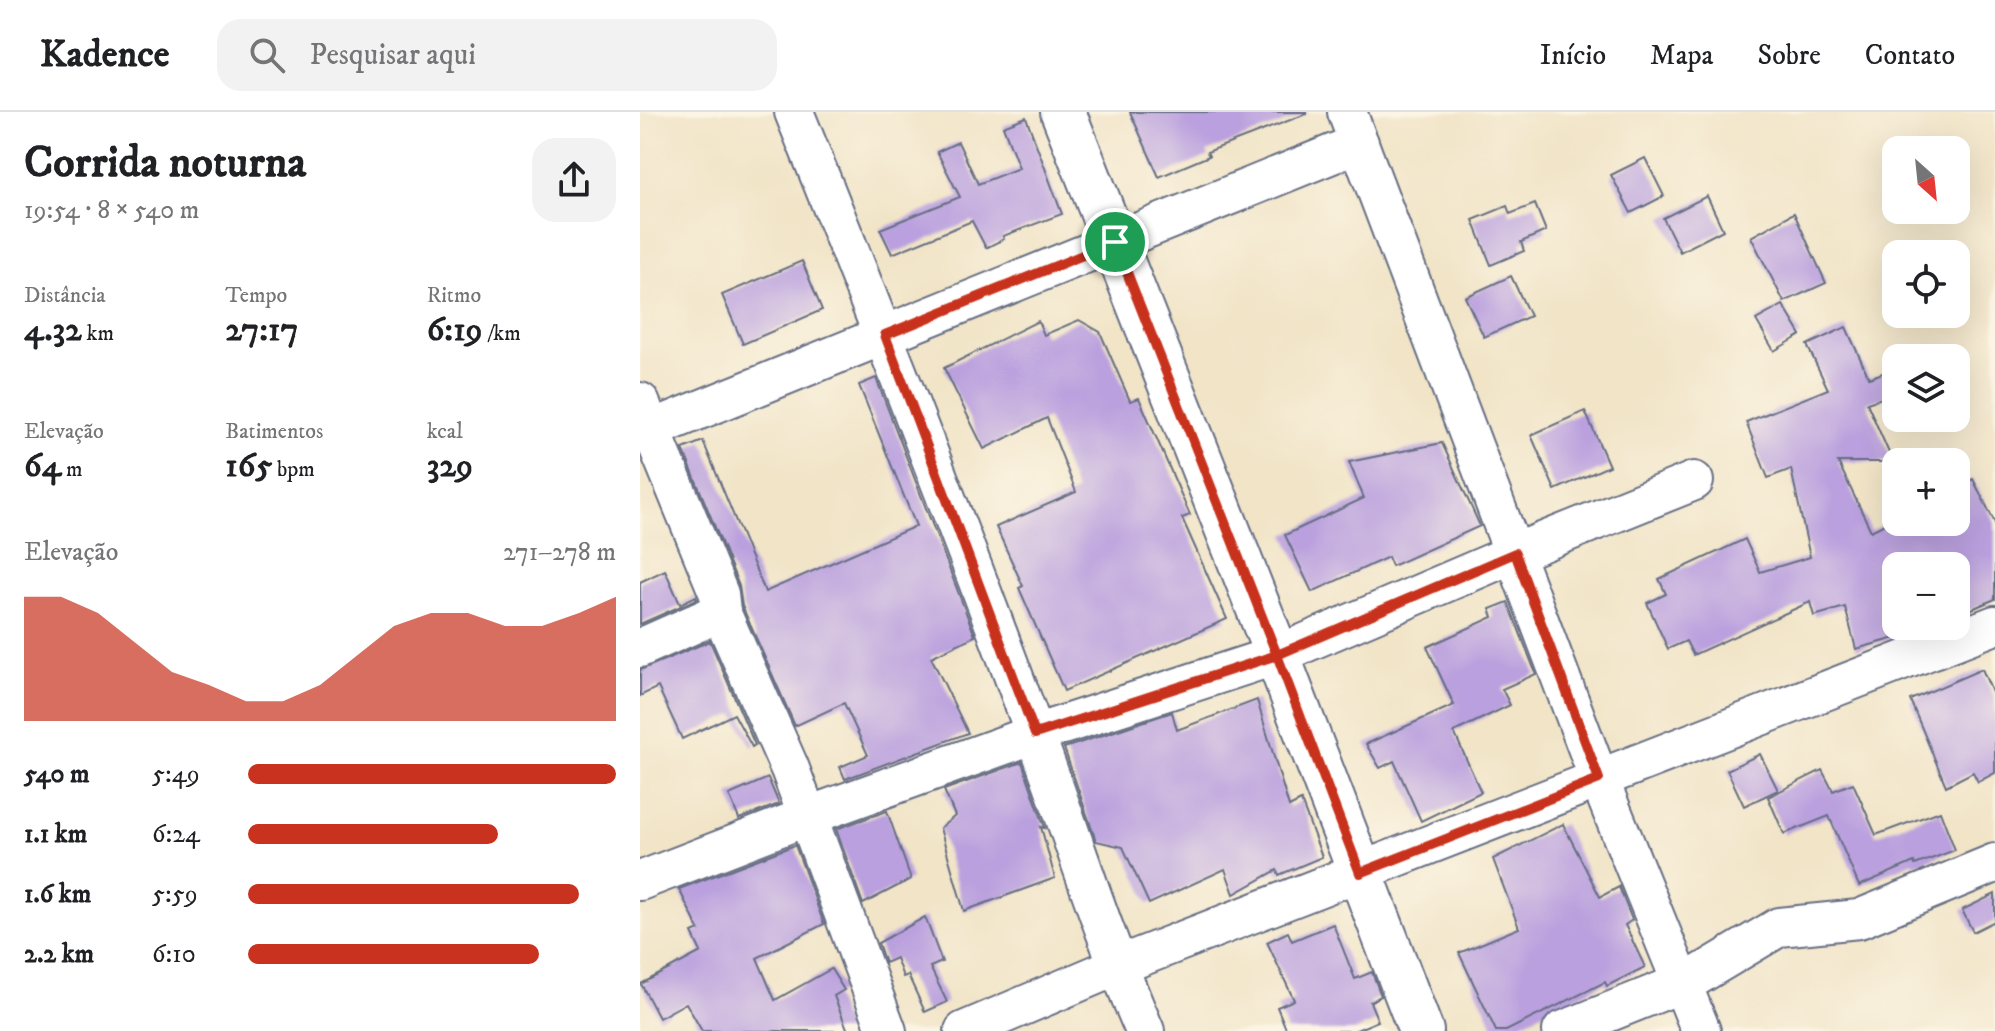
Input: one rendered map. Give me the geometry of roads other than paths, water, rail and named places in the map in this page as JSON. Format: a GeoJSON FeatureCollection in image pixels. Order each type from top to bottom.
{"type":"FeatureCollection","features":[{"type":"Feature","properties":{"kind":"main road"},"geometry":{"type":"LineString","coordinates":[[1063,112],[1421,1031]]}},
{"type":"Feature","properties":{"kind":"street"},"geometry":{"type":"LineString","coordinates":[[794,112],[885,335],[1035,734],[1117,966],[1145,1031]]}},
{"type":"Feature","properties":{"kind":"street"},"geometry":{"type":"LineString","coordinates":[[887,1031],[808,816],[721,612],[719,594],[644,422],[885,335],[1115,242],[1353,128],[1599,779],[1701,1031]]}},
{"type":"Feature","properties":{"kind":"street"},"geometry":{"type":"LineString","coordinates":[[640,881],[1035,734],[1277,655],[1515,553],[1694,481]]}},
{"type":"Feature","properties":{"kind":"street"},"geometry":{"type":"LineString","coordinates":[[640,648],[721,612]]}},
{"type":"Feature","properties":{"kind":"street"},"geometry":{"type":"LineString","coordinates":[[964,1031],[1117,966],[1995,625]]}},
{"type":"Feature","properties":{"kind":"street"},"geometry":{"type":"LineString","coordinates":[[1562,1031],[1680,984],[1779,927],[1859,919],[1995,863]]}}]}
